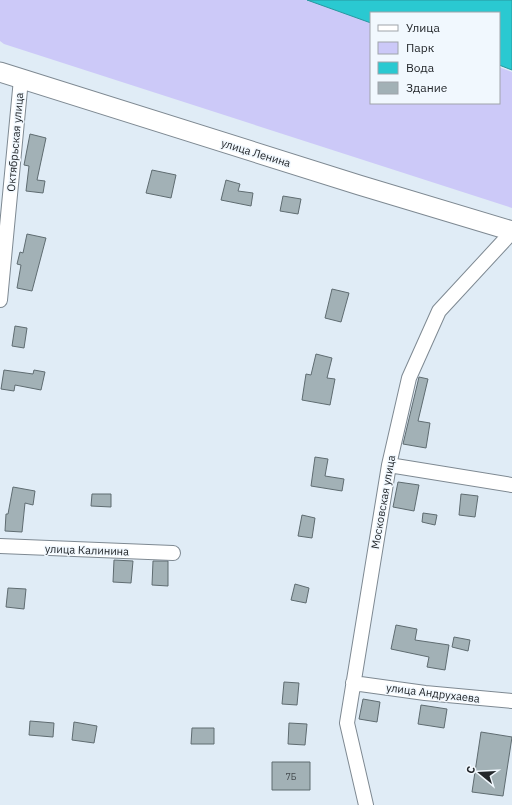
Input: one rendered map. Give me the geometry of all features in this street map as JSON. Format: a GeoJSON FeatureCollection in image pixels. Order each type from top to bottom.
{"type":"FeatureCollection","features":[{"type":"Feature","properties":{"kind":"street","name":"улица Ленина"},"geometry":{"type":"LineString","coordinates":[[0,72],[512,231]]}},
{"type":"Feature","properties":{"kind":"street","name":"Октябрьская улица"},"geometry":{"type":"LineString","coordinates":[[0,300],[21,79]]}},
{"type":"Feature","properties":{"kind":"street","name":"Московская улица"},"geometry":{"type":"LineString","coordinates":[[366,805],[347,723],[389,465],[409,378],[439,311],[512,231]]}},
{"type":"Feature","properties":{"kind":"street"},"geometry":{"type":"LineString","coordinates":[[389,465],[512,485]]}},
{"type":"Feature","properties":{"kind":"street","name":"улица Калинина"},"geometry":{"type":"LineString","coordinates":[[0,546],[173,553]]}},
{"type":"Feature","properties":{"kind":"street","name":"улица Андрухаева"},"geometry":{"type":"LineString","coordinates":[[353,683],[425,693],[512,701]]}},
{"type":"Feature","properties":{"kind":"green space"},"geometry":{"type":"Polygon","coordinates":[[[0,0],[314,0],[370,21],[370,104],[500,104],[500,67],[512,72],[512,208],[4,44],[0,41],[0,0]]]}},
{"type":"Feature","properties":{"kind":"water"},"geometry":{"type":"Polygon","coordinates":[[[307,0],[512,0],[512,70],[500,65],[500,12],[370,12],[370,23],[307,0]]]}},
{"type":"Feature","properties":{"kind":"building"},"geometry":{"type":"Polygon","coordinates":[[[30,134],[46,138],[37,180],[45,181],[43,193],[26,191],[29,166],[24,165],[30,134]]]}},
{"type":"Feature","properties":{"kind":"building"},"geometry":{"type":"Polygon","coordinates":[[[152,170],[176,175],[171,198],[146,193],[152,170]]]}},
{"type":"Feature","properties":{"kind":"building"},"geometry":{"type":"Polygon","coordinates":[[[226,180],[240,184],[238,191],[253,193],[251,206],[221,200],[226,180]]]}},
{"type":"Feature","properties":{"kind":"building"},"geometry":{"type":"Polygon","coordinates":[[[283,196],[301,199],[298,214],[280,211],[283,196]]]}},
{"type":"Feature","properties":{"kind":"building"},"geometry":{"type":"Polygon","coordinates":[[[27,234],[46,238],[32,291],[17,288],[21,265],[17,264],[20,252],[23,253],[27,234]]]}},
{"type":"Feature","properties":{"kind":"building"},"geometry":{"type":"Polygon","coordinates":[[[332,289],[349,293],[341,322],[325,318],[332,289]]]}},
{"type":"Feature","properties":{"kind":"building"},"geometry":{"type":"Polygon","coordinates":[[[15,326],[27,328],[24,348],[12,346],[15,326]]]}},
{"type":"Feature","properties":{"kind":"building"},"geometry":{"type":"Polygon","coordinates":[[[316,354],[332,358],[327,378],[335,379],[330,405],[302,400],[306,374],[311,375],[316,354]]]}},
{"type":"Feature","properties":{"kind":"building"},"geometry":{"type":"Polygon","coordinates":[[[4,370],[33,374],[34,370],[45,372],[41,390],[15,385],[14,391],[1,389],[4,370]]]}},
{"type":"Feature","properties":{"kind":"building"},"geometry":{"type":"Polygon","coordinates":[[[419,377],[428,379],[418,421],[430,423],[426,448],[403,444],[419,377]]]}},
{"type":"Feature","properties":{"kind":"building"},"geometry":{"type":"Polygon","coordinates":[[[315,457],[328,459],[325,476],[344,479],[342,491],[311,486],[315,457]]]}},
{"type":"Feature","properties":{"kind":"building"},"geometry":{"type":"Polygon","coordinates":[[[398,482],[419,485],[414,511],[393,507],[398,482]]]}},
{"type":"Feature","properties":{"kind":"building"},"geometry":{"type":"Polygon","coordinates":[[[13,487],[35,491],[33,505],[25,503],[22,532],[5,531],[6,514],[8,514],[13,487]]]}},
{"type":"Feature","properties":{"kind":"building"},"geometry":{"type":"Polygon","coordinates":[[[92,494],[111,494],[111,507],[91,506],[92,494]]]}},
{"type":"Feature","properties":{"kind":"building"},"geometry":{"type":"Polygon","coordinates":[[[461,494],[478,496],[475,517],[459,515],[461,494]]]}},
{"type":"Feature","properties":{"kind":"building"},"geometry":{"type":"Polygon","coordinates":[[[423,513],[437,515],[435,525],[422,522],[423,513]]]}},
{"type":"Feature","properties":{"kind":"building"},"geometry":{"type":"Polygon","coordinates":[[[302,515],[315,518],[312,538],[298,536],[302,515]]]}},
{"type":"Feature","properties":{"kind":"building"},"geometry":{"type":"Polygon","coordinates":[[[114,560],[133,561],[131,583],[113,582],[114,560]]]}},
{"type":"Feature","properties":{"kind":"building"},"geometry":{"type":"Polygon","coordinates":[[[153,561],[168,561],[168,586],[152,585],[153,561]]]}},
{"type":"Feature","properties":{"kind":"building"},"geometry":{"type":"Polygon","coordinates":[[[295,584],[309,588],[306,603],[291,600],[295,584]]]}},
{"type":"Feature","properties":{"kind":"building"},"geometry":{"type":"Polygon","coordinates":[[[8,588],[26,589],[24,609],[6,607],[8,588]]]}},
{"type":"Feature","properties":{"kind":"building"},"geometry":{"type":"Polygon","coordinates":[[[396,625],[417,629],[415,640],[449,645],[445,670],[427,667],[429,657],[391,649],[396,625]]]}},
{"type":"Feature","properties":{"kind":"building"},"geometry":{"type":"Polygon","coordinates":[[[454,637],[470,640],[468,651],[452,647],[454,637]]]}},
{"type":"Feature","properties":{"kind":"building"},"geometry":{"type":"Polygon","coordinates":[[[284,682],[299,683],[297,705],[282,704],[284,682]]]}},
{"type":"Feature","properties":{"kind":"building"},"geometry":{"type":"Polygon","coordinates":[[[363,699],[380,702],[377,722],[359,719],[363,699]]]}},
{"type":"Feature","properties":{"kind":"building"},"geometry":{"type":"Polygon","coordinates":[[[421,705],[447,709],[444,728],[418,724],[421,705]]]}},
{"type":"Feature","properties":{"kind":"building"},"geometry":{"type":"Polygon","coordinates":[[[30,721],[54,723],[53,737],[29,735],[30,721]]]}},
{"type":"Feature","properties":{"kind":"building"},"geometry":{"type":"Polygon","coordinates":[[[74,722],[97,726],[94,743],[72,740],[74,722]]]}},
{"type":"Feature","properties":{"kind":"building"},"geometry":{"type":"Polygon","coordinates":[[[289,723],[307,724],[305,745],[288,744],[289,723]]]}},
{"type":"Feature","properties":{"kind":"building"},"geometry":{"type":"Polygon","coordinates":[[[192,728],[214,728],[214,744],[191,744],[192,728]]]}},
{"type":"Feature","properties":{"kind":"building"},"geometry":{"type":"Polygon","coordinates":[[[481,732],[512,737],[503,796],[472,792],[481,732]]]}},
{"type":"Feature","properties":{"kind":"building"},"geometry":{"type":"Polygon","coordinates":[[[272,762],[310,762],[310,790],[272,790],[272,762]]]}}]}
